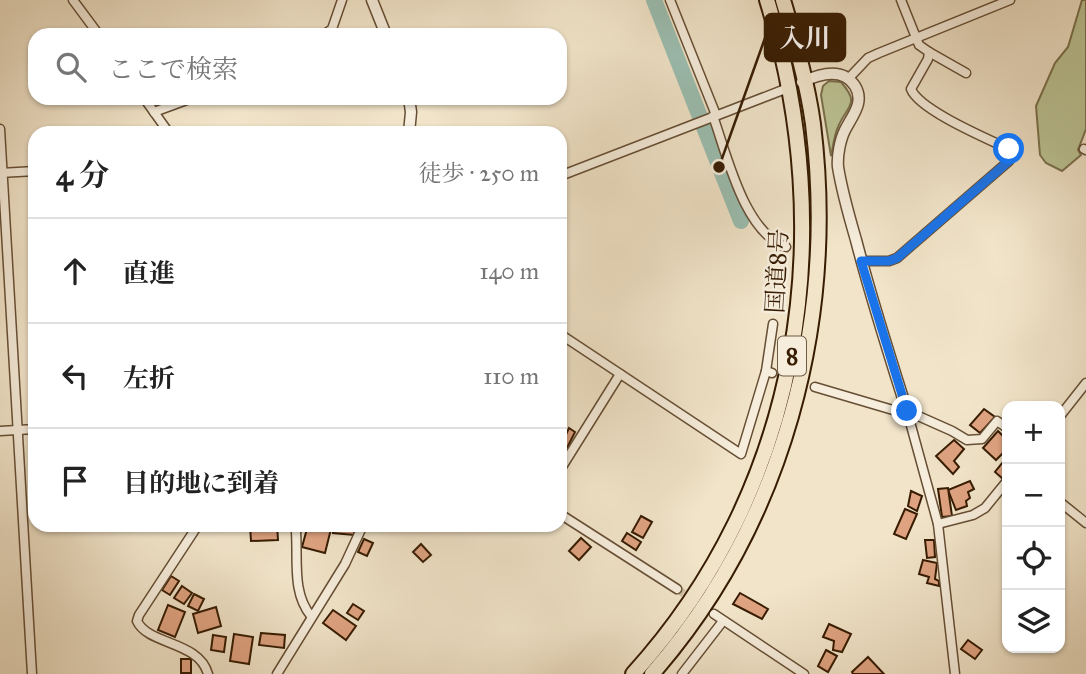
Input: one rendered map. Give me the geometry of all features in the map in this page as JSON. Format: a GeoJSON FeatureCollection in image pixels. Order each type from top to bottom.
{"type":"FeatureCollection","features":[{"type":"Feature","properties":{"kind":"highway","name":"国道8号"},"geometry":{"type":"LineString","coordinates":[[633,674],[671,629],[721,551],[763,462],[781,405],[792,355],[800,297],[803,228],[801,170],[779,39],[767,0]]}},
{"type":"Feature","properties":{"kind":"highway","name":"国道8号"},"geometry":{"type":"LineString","coordinates":[[652,674],[699,613],[735,554],[773,475],[798,394],[814,304],[819,229],[817,166],[805,80],[783,0]]}},
{"type":"Feature","properties":{"kind":"street"},"geometry":{"type":"LineString","coordinates":[[74,0],[94,28]]}},
{"type":"Feature","properties":{"kind":"street"},"geometry":{"type":"LineString","coordinates":[[332,28],[342,0]]}},
{"type":"Feature","properties":{"kind":"street"},"geometry":{"type":"LineString","coordinates":[[372,0],[383,28]]}},
{"type":"Feature","properties":{"kind":"street"},"geometry":{"type":"LineString","coordinates":[[670,0],[751,217],[777,244],[786,247]]}},
{"type":"Feature","properties":{"kind":"street"},"geometry":{"type":"LineString","coordinates":[[901,0],[919,45],[965,73]]}},
{"type":"Feature","properties":{"kind":"street"},"geometry":{"type":"LineString","coordinates":[[849,78],[868,58],[1010,0]]}},
{"type":"Feature","properties":{"kind":"street"},"geometry":{"type":"LineString","coordinates":[[861,261],[889,261],[897,258],[1009,161],[1013,154],[1009,149],[946,118],[914,96],[911,89],[928,59],[929,52]]}},
{"type":"Feature","properties":{"kind":"street"},"geometry":{"type":"LineString","coordinates":[[567,173],[805,80],[838,74],[849,78],[856,88],[858,105],[843,133],[838,161],[841,184],[938,524],[955,674]]}},
{"type":"Feature","properties":{"kind":"street"},"geometry":{"type":"LineString","coordinates":[[149,105],[164,126]]}},
{"type":"Feature","properties":{"kind":"street"},"geometry":{"type":"LineString","coordinates":[[154,112],[173,105]]}},
{"type":"Feature","properties":{"kind":"street"},"geometry":{"type":"LineString","coordinates":[[410,105],[410,126]]}},
{"type":"Feature","properties":{"kind":"street"},"geometry":{"type":"LineString","coordinates":[[0,128],[32,674]]}},
{"type":"Feature","properties":{"kind":"street"},"geometry":{"type":"LineString","coordinates":[[1,173],[28,171]]}},
{"type":"Feature","properties":{"kind":"street"},"geometry":{"type":"LineString","coordinates":[[567,339],[741,454],[769,372],[773,324]]}},
{"type":"Feature","properties":{"kind":"street"},"geometry":{"type":"LineString","coordinates":[[567,459],[620,374]]}},
{"type":"Feature","properties":{"kind":"street"},"geometry":{"type":"LineString","coordinates":[[1065,410],[1086,383]]}},
{"type":"Feature","properties":{"kind":"street"},"geometry":{"type":"LineString","coordinates":[[816,387],[893,410],[907,411],[967,440],[982,439],[998,421],[1002,424]]}},
{"type":"Feature","properties":{"kind":"street"},"geometry":{"type":"LineString","coordinates":[[0,431],[28,429]]}},
{"type":"Feature","properties":{"kind":"street"},"geometry":{"type":"LineString","coordinates":[[938,524],[973,515],[985,508],[1002,487]]}},
{"type":"Feature","properties":{"kind":"street"},"geometry":{"type":"LineString","coordinates":[[1065,506],[1086,523]]}},
{"type":"Feature","properties":{"kind":"street"},"geometry":{"type":"LineString","coordinates":[[567,518],[677,589]]}},
{"type":"Feature","properties":{"kind":"street"},"geometry":{"type":"LineString","coordinates":[[193,532],[137,621],[143,630],[182,647],[201,660],[208,674]]}},
{"type":"Feature","properties":{"kind":"street"},"geometry":{"type":"LineString","coordinates":[[296,532],[299,595],[303,607],[311,617]]}},
{"type":"Feature","properties":{"kind":"street"},"geometry":{"type":"LineString","coordinates":[[277,674],[345,564],[360,532]]}},
{"type":"Feature","properties":{"kind":"street"},"geometry":{"type":"LineString","coordinates":[[714,614],[804,674]]}},
{"type":"Feature","properties":{"kind":"street"},"geometry":{"type":"LineString","coordinates":[[682,674],[723,621]]}},
{"type":"Feature","properties":{"kind":"green space"},"geometry":{"type":"Polygon","coordinates":[[[1082,0],[1086,0],[1086,129],[1078,150],[1081,155],[1062,171],[1046,163],[1040,155],[1036,106],[1055,63],[1068,47],[1082,0]]]}},
{"type":"Feature","properties":{"kind":"green space"},"geometry":{"type":"Polygon","coordinates":[[[829,81],[841,82],[851,101],[837,130],[831,156],[821,95],[823,86],[829,81]]]}},
{"type":"Feature","properties":{"kind":"building"},"geometry":{"type":"Polygon","coordinates":[[[984,409],[995,417],[980,433],[970,425],[984,409]]]}},
{"type":"Feature","properties":{"kind":"building"},"geometry":{"type":"Polygon","coordinates":[[[569,428],[575,432],[567,448],[569,428]]]}},
{"type":"Feature","properties":{"kind":"building"},"geometry":{"type":"Polygon","coordinates":[[[998,431],[1002,435],[1002,454],[996,460],[983,448],[998,431]]]}},
{"type":"Feature","properties":{"kind":"building"},"geometry":{"type":"Polygon","coordinates":[[[954,440],[964,449],[954,461],[959,467],[953,474],[936,456],[954,440]]]}},
{"type":"Feature","properties":{"kind":"building"},"geometry":{"type":"Polygon","coordinates":[[[1002,463],[1002,478],[995,472],[1002,463]]]}},
{"type":"Feature","properties":{"kind":"building"},"geometry":{"type":"Polygon","coordinates":[[[970,481],[974,489],[968,492],[970,498],[966,501],[967,506],[956,510],[948,490],[970,481]]]}},
{"type":"Feature","properties":{"kind":"building"},"geometry":{"type":"Polygon","coordinates":[[[948,488],[952,516],[942,517],[938,489],[948,488]]]}},
{"type":"Feature","properties":{"kind":"building"},"geometry":{"type":"Polygon","coordinates":[[[911,491],[922,496],[917,511],[908,506],[911,491]]]}},
{"type":"Feature","properties":{"kind":"building"},"geometry":{"type":"Polygon","coordinates":[[[905,509],[917,514],[906,539],[894,534],[905,509]]]}},
{"type":"Feature","properties":{"kind":"building"},"geometry":{"type":"Polygon","coordinates":[[[641,516],[652,522],[643,538],[632,532],[641,516]]]}},
{"type":"Feature","properties":{"kind":"building"},"geometry":{"type":"Polygon","coordinates":[[[250,532],[277,532],[278,540],[251,541],[250,532]]]}},
{"type":"Feature","properties":{"kind":"building"},"geometry":{"type":"Polygon","coordinates":[[[306,532],[330,532],[325,553],[302,547],[306,532]]]}},
{"type":"Feature","properties":{"kind":"building"},"geometry":{"type":"Polygon","coordinates":[[[333,532],[355,532],[354,535],[333,532]]]}},
{"type":"Feature","properties":{"kind":"building"},"geometry":{"type":"Polygon","coordinates":[[[627,533],[641,542],[636,550],[622,541],[627,533]]]}},
{"type":"Feature","properties":{"kind":"building"},"geometry":{"type":"Polygon","coordinates":[[[581,538],[591,547],[579,560],[569,551],[581,538]]]}},
{"type":"Feature","properties":{"kind":"building"},"geometry":{"type":"Polygon","coordinates":[[[364,539],[373,543],[367,556],[358,552],[364,539]]]}},
{"type":"Feature","properties":{"kind":"building"},"geometry":{"type":"Polygon","coordinates":[[[925,540],[934,540],[935,557],[927,558],[925,540]]]}},
{"type":"Feature","properties":{"kind":"building"},"geometry":{"type":"Polygon","coordinates":[[[421,544],[431,555],[423,562],[413,552],[421,544]]]}},
{"type":"Feature","properties":{"kind":"building"},"geometry":{"type":"Polygon","coordinates":[[[923,560],[937,563],[935,579],[939,581],[939,586],[927,583],[929,577],[919,574],[923,560]]]}},
{"type":"Feature","properties":{"kind":"building"},"geometry":{"type":"Polygon","coordinates":[[[171,576],[179,581],[170,595],[162,590],[171,576]]]}},
{"type":"Feature","properties":{"kind":"building"},"geometry":{"type":"Polygon","coordinates":[[[182,586],[192,593],[184,604],[174,598],[182,586]]]}},
{"type":"Feature","properties":{"kind":"building"},"geometry":{"type":"Polygon","coordinates":[[[740,593],[768,609],[762,619],[733,604],[740,593]]]}},
{"type":"Feature","properties":{"kind":"building"},"geometry":{"type":"Polygon","coordinates":[[[194,594],[204,599],[198,611],[188,606],[194,594]]]}},
{"type":"Feature","properties":{"kind":"building"},"geometry":{"type":"Polygon","coordinates":[[[353,604],[364,611],[358,620],[347,613],[353,604]]]}},
{"type":"Feature","properties":{"kind":"building"},"geometry":{"type":"Polygon","coordinates":[[[168,605],[185,612],[175,637],[158,630],[168,605]]]}},
{"type":"Feature","properties":{"kind":"building"},"geometry":{"type":"Polygon","coordinates":[[[216,607],[221,626],[198,633],[193,614],[216,607]]]}},
{"type":"Feature","properties":{"kind":"building"},"geometry":{"type":"Polygon","coordinates":[[[333,610],[356,626],[346,640],[323,623],[333,610]]]}},
{"type":"Feature","properties":{"kind":"building"},"geometry":{"type":"Polygon","coordinates":[[[829,624],[851,634],[842,652],[833,650],[834,641],[823,637],[829,624]]]}},
{"type":"Feature","properties":{"kind":"building"},"geometry":{"type":"Polygon","coordinates":[[[261,633],[285,635],[284,648],[259,645],[261,633]]]}},
{"type":"Feature","properties":{"kind":"building"},"geometry":{"type":"Polygon","coordinates":[[[234,634],[253,637],[249,664],[230,661],[234,634]]]}},
{"type":"Feature","properties":{"kind":"building"},"geometry":{"type":"Polygon","coordinates":[[[213,635],[226,637],[224,652],[211,650],[213,635]]]}},
{"type":"Feature","properties":{"kind":"building"},"geometry":{"type":"Polygon","coordinates":[[[968,640],[982,650],[975,659],[961,649],[968,640]]]}},
{"type":"Feature","properties":{"kind":"building"},"geometry":{"type":"Polygon","coordinates":[[[826,650],[837,656],[828,672],[818,666],[826,650]]]}},
{"type":"Feature","properties":{"kind":"building"},"geometry":{"type":"Polygon","coordinates":[[[868,657],[884,674],[853,674],[868,657]]]}},
{"type":"Feature","properties":{"kind":"building"},"geometry":{"type":"Polygon","coordinates":[[[181,659],[191,659],[191,673],[181,673],[181,659]]]}},
{"type":"Feature","properties":{"kind":"waterway"},"geometry":{"type":"LineString","coordinates":[[654,0],[741,221]]}},
{"type":"Feature","properties":{"kind":"tunnel"},"geometry":{"type":"LineString","coordinates":[[677,589],[714,614]]}},
{"type":"Feature","properties":{"kind":"place","name":"入川"},"geometry":{"type":"Point","coordinates":[719,167]}},
{"type":"Feature","properties":{"kind":"route"},"geometry":{"type":"LineString","coordinates":[[907,411],[861,261],[889,261],[897,258],[1009,161],[1013,154],[1009,149]]}}]}
